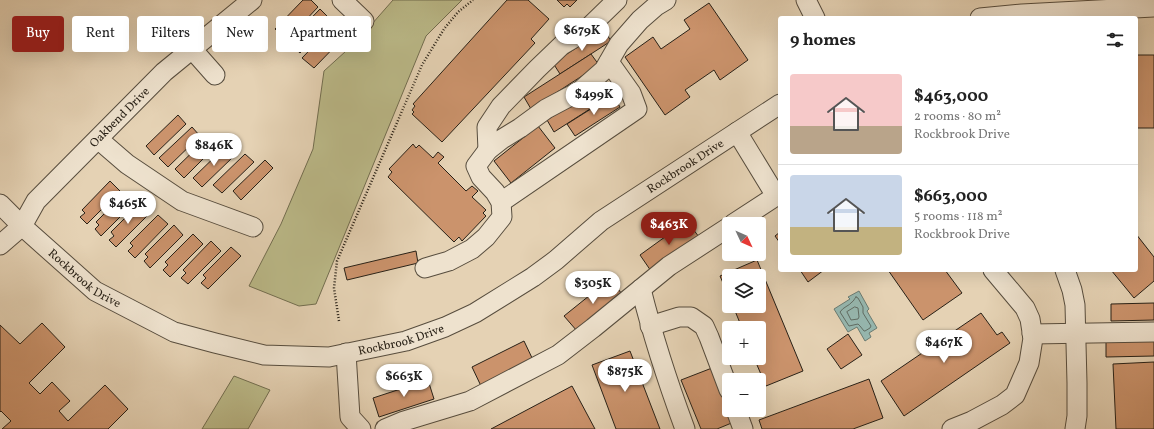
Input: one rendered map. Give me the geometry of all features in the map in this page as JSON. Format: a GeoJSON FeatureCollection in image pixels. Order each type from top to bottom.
{"type":"FeatureCollection","features":[{"type":"Feature","properties":{"kind":"street","name":"Oakbend Drive"},"geometry":{"type":"LineString","coordinates":[[204,39],[252,0]]}},
{"type":"Feature","properties":{"kind":"street"},"geometry":{"type":"LineString","coordinates":[[342,0],[359,16]]}},
{"type":"Feature","properties":{"kind":"street"},"geometry":{"type":"LineString","coordinates":[[488,150],[487,128],[501,106],[562,45],[584,32],[617,0]]}},
{"type":"Feature","properties":{"kind":"street"},"geometry":{"type":"LineString","coordinates":[[424,268],[449,261],[472,249],[486,237],[502,217],[501,202],[495,192],[481,177],[476,166],[488,150],[546,109],[580,91],[604,70],[619,44],[640,20],[656,6],[666,0]]}},
{"type":"Feature","properties":{"kind":"street"},"geometry":{"type":"LineString","coordinates":[[806,0],[814,16]]}},
{"type":"Feature","properties":{"kind":"street"},"geometry":{"type":"LineString","coordinates":[[1001,16],[1154,7]]}},
{"type":"Feature","properties":{"kind":"street","name":"Oakbend Drive"},"geometry":{"type":"LineString","coordinates":[[0,245],[22,226],[36,201],[164,72],[188,52]]}},
{"type":"Feature","properties":{"kind":"street"},"geometry":{"type":"LineString","coordinates":[[195,52],[215,75]]}},
{"type":"Feature","properties":{"kind":"street"},"geometry":{"type":"LineString","coordinates":[[501,202],[637,109],[631,93],[609,62]]}},
{"type":"Feature","properties":{"kind":"street","name":"Rockbrook Drive"},"geometry":{"type":"LineString","coordinates":[[0,204],[22,226],[95,291],[174,332],[264,355],[329,357],[406,341],[445,327],[475,313],[533,278],[602,221],[778,105]]}},
{"type":"Feature","properties":{"kind":"street"},"geometry":{"type":"LineString","coordinates":[[736,132],[778,195],[744,217]]}},
{"type":"Feature","properties":{"kind":"street"},"geometry":{"type":"LineString","coordinates":[[98,139],[126,164],[182,200],[253,228]]}},
{"type":"Feature","properties":{"kind":"street"},"geometry":{"type":"LineString","coordinates":[[385,429],[404,421],[470,402],[558,355],[669,266],[722,232]]}},
{"type":"Feature","properties":{"kind":"street"},"geometry":{"type":"LineString","coordinates":[[952,429],[972,421],[1002,405],[1015,395],[1029,364],[1033,338],[1030,319],[1025,308],[995,272]]}},
{"type":"Feature","properties":{"kind":"street"},"geometry":{"type":"LineString","coordinates":[[1066,272],[1072,290],[1076,332],[1077,416],[1075,429]]}},
{"type":"Feature","properties":{"kind":"street"},"geometry":{"type":"LineString","coordinates":[[641,289],[650,326],[685,429]]}},
{"type":"Feature","properties":{"kind":"street"},"geometry":{"type":"LineString","coordinates":[[650,326],[680,317],[691,317],[704,326],[722,373]]}},
{"type":"Feature","properties":{"kind":"street"},"geometry":{"type":"LineString","coordinates":[[1032,334],[1076,332],[1154,332]]}},
{"type":"Feature","properties":{"kind":"street"},"geometry":{"type":"LineString","coordinates":[[346,353],[350,417],[361,429]]}},
{"type":"Feature","properties":{"kind":"street"},"geometry":{"type":"LineString","coordinates":[[739,417],[743,429]]}},
{"type":"Feature","properties":{"kind":"path"},"geometry":{"type":"LineString","coordinates":[[339,321],[334,288],[337,260],[422,64],[444,29],[458,12],[473,0]]}},
{"type":"Feature","properties":{"kind":"shaded area"},"geometry":{"type":"Polygon","coordinates":[[[393,0],[462,0],[426,36],[316,304],[299,306],[249,286],[281,224],[313,149],[324,71],[345,52],[371,52],[371,25],[393,0]]]}},
{"type":"Feature","properties":{"kind":"shaded area"},"geometry":{"type":"Polygon","coordinates":[[[234,376],[270,390],[248,429],[202,429],[234,376]]]}},
{"type":"Feature","properties":{"kind":"water"},"geometry":{"type":"Polygon","coordinates":[[[859,291],[869,309],[867,311],[877,328],[869,333],[871,337],[865,341],[857,327],[848,332],[834,309],[850,299],[848,297],[859,291]]]}},
{"type":"Feature","properties":{"kind":"building"},"geometry":{"type":"Polygon","coordinates":[[[303,0],[311,0],[318,7],[310,16],[288,16],[303,0]]]}},
{"type":"Feature","properties":{"kind":"building"},"geometry":{"type":"Polygon","coordinates":[[[507,0],[528,0],[549,19],[531,39],[535,43],[442,142],[412,114],[414,112],[412,110],[415,106],[413,104],[507,0]]]}},
{"type":"Feature","properties":{"kind":"building"},"geometry":{"type":"Polygon","coordinates":[[[557,0],[577,0],[570,7],[567,4],[564,7],[557,0]]]}},
{"type":"Feature","properties":{"kind":"building"},"geometry":{"type":"Polygon","coordinates":[[[709,3],[748,60],[720,80],[714,70],[685,90],[690,97],[665,115],[625,57],[653,37],[661,49],[690,29],[684,20],[709,3]]]}},
{"type":"Feature","properties":{"kind":"building"},"geometry":{"type":"Polygon","coordinates":[[[320,9],[327,16],[313,16],[320,9]]]}},
{"type":"Feature","properties":{"kind":"building"},"geometry":{"type":"Polygon","coordinates":[[[604,30],[611,41],[560,74],[553,63],[604,30]]]}},
{"type":"Feature","properties":{"kind":"building"},"geometry":{"type":"Polygon","coordinates":[[[308,52],[330,52],[314,68],[302,58],[308,52]]]}},
{"type":"Feature","properties":{"kind":"building"},"geometry":{"type":"Polygon","coordinates":[[[591,54],[599,65],[531,109],[524,97],[591,54]]]}},
{"type":"Feature","properties":{"kind":"building"},"geometry":{"type":"Polygon","coordinates":[[[1138,55],[1154,55],[1154,128],[1138,128],[1138,55]]]}},
{"type":"Feature","properties":{"kind":"building"},"geometry":{"type":"Polygon","coordinates":[[[596,88],[604,100],[554,132],[547,120],[596,88]]]}},
{"type":"Feature","properties":{"kind":"building"},"geometry":{"type":"Polygon","coordinates":[[[613,95],[620,107],[575,136],[567,124],[613,95]]]}},
{"type":"Feature","properties":{"kind":"building"},"geometry":{"type":"Polygon","coordinates":[[[178,115],[186,124],[154,155],[146,146],[178,115]]]}},
{"type":"Feature","properties":{"kind":"building"},"geometry":{"type":"Polygon","coordinates":[[[538,126],[555,148],[511,183],[494,161],[538,126]]]}},
{"type":"Feature","properties":{"kind":"building"},"geometry":{"type":"Polygon","coordinates":[[[192,127],[200,136],[168,167],[159,158],[192,127]]]}},
{"type":"Feature","properties":{"kind":"building"},"geometry":{"type":"Polygon","coordinates":[[[207,138],[216,146],[184,178],[175,169],[207,138]]]}},
{"type":"Feature","properties":{"kind":"building"},"geometry":{"type":"Polygon","coordinates":[[[413,144],[416,148],[419,145],[433,158],[438,152],[444,157],[438,163],[466,191],[472,186],[478,191],[472,197],[486,210],[483,213],[486,216],[462,241],[459,237],[454,242],[388,177],[392,172],[389,169],[413,144]]]}},
{"type":"Feature","properties":{"kind":"building"},"geometry":{"type":"Polygon","coordinates":[[[225,147],[234,156],[202,187],[193,178],[225,147]]]}},
{"type":"Feature","properties":{"kind":"building"},"geometry":{"type":"Polygon","coordinates":[[[245,154],[254,162],[222,193],[213,185],[245,154]]]}},
{"type":"Feature","properties":{"kind":"building"},"geometry":{"type":"Polygon","coordinates":[[[265,160],[273,168],[241,200],[233,191],[265,160]]]}},
{"type":"Feature","properties":{"kind":"building"},"geometry":{"type":"Polygon","coordinates":[[[110,181],[120,191],[87,224],[80,217],[85,213],[82,210],[110,181]]]}},
{"type":"Feature","properties":{"kind":"building"},"geometry":{"type":"Polygon","coordinates":[[[125,193],[134,203],[101,236],[95,229],[99,225],[96,222],[125,193]]]}},
{"type":"Feature","properties":{"kind":"building"},"geometry":{"type":"Polygon","coordinates":[[[139,204],[149,214],[116,247],[109,240],[114,236],[111,232],[139,204]]]}},
{"type":"Feature","properties":{"kind":"building"},"geometry":{"type":"Polygon","coordinates":[[[158,215],[168,224],[135,258],[128,251],[133,246],[130,243],[158,215]]]}},
{"type":"Feature","properties":{"kind":"building"},"geometry":{"type":"Polygon","coordinates":[[[687,221],[699,237],[651,271],[640,255],[687,221]]]}},
{"type":"Feature","properties":{"kind":"building"},"geometry":{"type":"Polygon","coordinates":[[[174,225],[183,235],[150,268],[144,261],[148,257],[145,254],[174,225]]]}},
{"type":"Feature","properties":{"kind":"building"},"geometry":{"type":"Polygon","coordinates":[[[193,234],[203,244],[170,277],[163,270],[168,265],[165,262],[193,234]]]}},
{"type":"Feature","properties":{"kind":"building"},"geometry":{"type":"Polygon","coordinates":[[[1138,237],[1154,257],[1154,281],[1134,298],[1113,272],[1138,272],[1138,237]]]}},
{"type":"Feature","properties":{"kind":"building"},"geometry":{"type":"Polygon","coordinates":[[[211,241],[221,251],[188,284],[181,278],[186,273],[183,270],[211,241]]]}},
{"type":"Feature","properties":{"kind":"building"},"geometry":{"type":"Polygon","coordinates":[[[231,247],[241,256],[208,289],[201,283],[206,278],[203,275],[231,247]]]}},
{"type":"Feature","properties":{"kind":"building"},"geometry":{"type":"Polygon","coordinates":[[[416,251],[418,263],[347,280],[344,268],[416,251]]]}},
{"type":"Feature","properties":{"kind":"building"},"geometry":{"type":"Polygon","coordinates":[[[757,261],[761,269],[736,269],[757,261]]]}},
{"type":"Feature","properties":{"kind":"building"},"geometry":{"type":"Polygon","coordinates":[[[801,272],[821,272],[808,282],[801,272]]]}},
{"type":"Feature","properties":{"kind":"building"},"geometry":{"type":"Polygon","coordinates":[[[889,272],[946,272],[962,293],[923,320],[889,272]]]}},
{"type":"Feature","properties":{"kind":"building"},"geometry":{"type":"Polygon","coordinates":[[[610,279],[622,294],[577,331],[564,316],[610,279]]]}},
{"type":"Feature","properties":{"kind":"building"},"geometry":{"type":"Polygon","coordinates":[[[766,282],[803,371],[766,386],[766,373],[760,373],[757,365],[766,365],[766,321],[739,321],[736,313],[766,313],[766,282]]]}},
{"type":"Feature","properties":{"kind":"building"},"geometry":{"type":"Polygon","coordinates":[[[1154,303],[1154,320],[1111,321],[1111,304],[1154,303]]]}},
{"type":"Feature","properties":{"kind":"building"},"geometry":{"type":"Polygon","coordinates":[[[981,313],[997,335],[1002,332],[1010,343],[904,416],[881,381],[981,313]]]}},
{"type":"Feature","properties":{"kind":"building"},"geometry":{"type":"Polygon","coordinates":[[[42,323],[65,347],[29,383],[40,394],[52,382],[70,401],[59,411],[68,421],[105,385],[128,409],[108,429],[2,429],[11,421],[1,411],[0,412],[0,325],[20,344],[42,323]]]}},
{"type":"Feature","properties":{"kind":"building"},"geometry":{"type":"Polygon","coordinates":[[[848,334],[862,355],[841,369],[827,349],[848,334]]]}},
{"type":"Feature","properties":{"kind":"building"},"geometry":{"type":"Polygon","coordinates":[[[1154,338],[1154,356],[1106,357],[1106,339],[1154,338]]]}},
{"type":"Feature","properties":{"kind":"building"},"geometry":{"type":"Polygon","coordinates":[[[524,341],[533,360],[481,386],[472,367],[524,341]]]}},
{"type":"Feature","properties":{"kind":"building"},"geometry":{"type":"Polygon","coordinates":[[[630,351],[660,429],[616,429],[592,365],[630,351]]]}},
{"type":"Feature","properties":{"kind":"building"},"geometry":{"type":"Polygon","coordinates":[[[1154,362],[1154,429],[1116,429],[1113,364],[1154,362]]]}},
{"type":"Feature","properties":{"kind":"building"},"geometry":{"type":"Polygon","coordinates":[[[712,368],[722,393],[722,417],[732,417],[734,422],[717,429],[701,429],[681,380],[712,368]]]}},
{"type":"Feature","properties":{"kind":"building"},"geometry":{"type":"Polygon","coordinates":[[[869,379],[883,418],[853,429],[762,429],[759,420],[869,379]]]}},
{"type":"Feature","properties":{"kind":"building"},"geometry":{"type":"Polygon","coordinates":[[[428,380],[434,399],[379,417],[373,398],[428,380]]]}},
{"type":"Feature","properties":{"kind":"building"},"geometry":{"type":"Polygon","coordinates":[[[572,386],[595,429],[491,429],[572,386]]]}}]}
